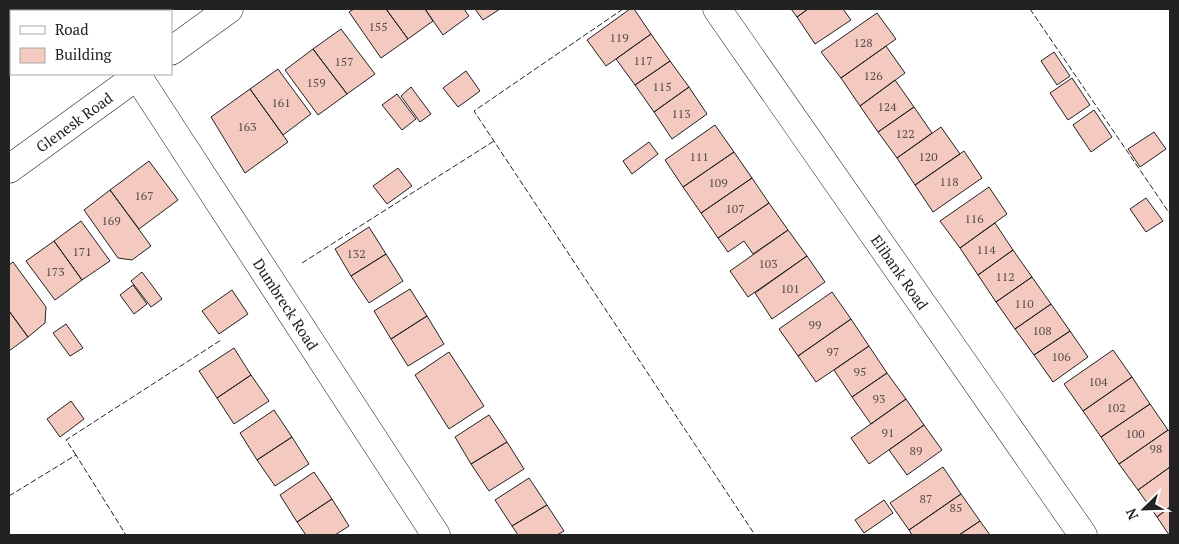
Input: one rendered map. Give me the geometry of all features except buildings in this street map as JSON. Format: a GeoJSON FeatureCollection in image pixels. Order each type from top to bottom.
{"type":"FeatureCollection","features":[{"type":"Feature","properties":{"kind":"street"},"geometry":{"type":"LineString","coordinates":[[172,50],[229,9]]}},
{"type":"Feature","properties":{"kind":"street","name":"Elibank Road"},"geometry":{"type":"LineString","coordinates":[[717,9],[1083,535]]}},
{"type":"Feature","properties":{"kind":"street","name":"Glenesk Road"},"geometry":{"type":"LineString","coordinates":[[9,169],[137,75]]}},
{"type":"Feature","properties":{"kind":"street","name":"Dumbreck Road"},"geometry":{"type":"LineString","coordinates":[[139,75],[436,535]]}},
{"type":"Feature","properties":{"kind":"fence"},"geometry":{"type":"LineString","coordinates":[[623,9],[474,111],[755,535]]}},
{"type":"Feature","properties":{"kind":"fence"},"geometry":{"type":"LineString","coordinates":[[1030,9],[1170,214]]}},
{"type":"Feature","properties":{"kind":"fence"},"geometry":{"type":"LineString","coordinates":[[302,263],[494,141]]}},
{"type":"Feature","properties":{"kind":"fence"},"geometry":{"type":"LineString","coordinates":[[76,455],[66,440],[221,340]]}},
{"type":"Feature","properties":{"kind":"fence"},"geometry":{"type":"LineString","coordinates":[[9,496],[76,455],[126,535]]}}]}
